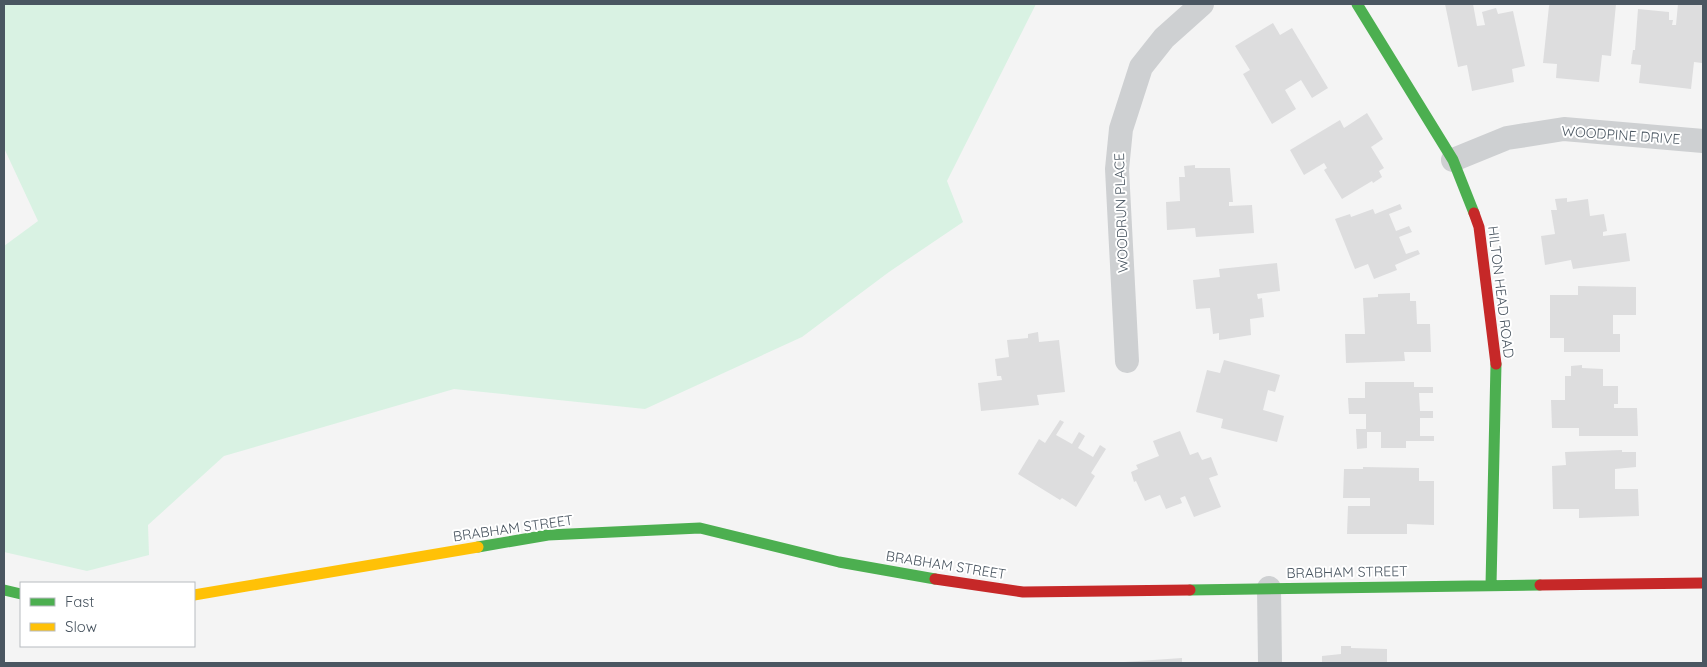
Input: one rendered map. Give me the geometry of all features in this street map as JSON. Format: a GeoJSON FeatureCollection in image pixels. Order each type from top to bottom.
{"type":"FeatureCollection","features":[{"type":"Feature","properties":{"kind":"street","name":"WOODRUN PLACE"},"geometry":{"type":"LineString","coordinates":[[1127,361],[1117,169],[1121,128],[1141,67],[1164,38],[1202,4]]}},
{"type":"Feature","properties":{"kind":"street","name":"HILTON HEAD ROAD"},"geometry":{"type":"LineString","coordinates":[[1357,4],[1452,160],[1479,227],[1496,358],[1491,585]]}},
{"type":"Feature","properties":{"kind":"street","name":"WOODPINE DRIVE"},"geometry":{"type":"LineString","coordinates":[[1452,160],[1508,138],[1564,129],[1703,141]]}},
{"type":"Feature","properties":{"kind":"street","name":"BRABHAM STREET"},"geometry":{"type":"LineString","coordinates":[[195,595],[548,535],[700,528],[839,562],[910,576],[1023,592],[1703,583]]}},
{"type":"Feature","properties":{"kind":"street"},"geometry":{"type":"LineString","coordinates":[[1269,588],[1270,663]]}},
{"type":"Feature","properties":{"kind":"street"},"geometry":{"type":"LineString","coordinates":[[4,590],[20,594]]}},
{"type":"Feature","properties":{"kind":"green space"},"geometry":{"type":"Polygon","coordinates":[[[4,4],[1036,4],[947,181],[963,222],[889,272],[802,337],[645,409],[454,389],[224,456],[148,525],[149,555],[87,571],[4,552],[4,246],[38,221],[4,148],[4,4]]]}},
{"type":"Feature","properties":{"kind":"building"},"geometry":{"type":"Polygon","coordinates":[[[1445,4],[1473,4],[1477,26],[1485,25],[1482,12],[1496,8],[1498,14],[1513,11],[1525,66],[1512,69],[1514,82],[1472,91],[1467,65],[1458,67],[1445,4]]]}},
{"type":"Feature","properties":{"kind":"building"},"geometry":{"type":"Polygon","coordinates":[[[1550,4],[1616,4],[1611,56],[1602,55],[1599,82],[1556,78],[1557,64],[1543,63],[1550,4]]]}},
{"type":"Feature","properties":{"kind":"building"},"geometry":{"type":"Polygon","coordinates":[[[1678,4],[1703,4],[1702,63],[1694,62],[1691,89],[1639,83],[1641,65],[1631,64],[1633,50],[1635,50],[1638,9],[1669,12],[1669,20],[1673,20],[1672,25],[1676,25],[1678,4]]]}},
{"type":"Feature","properties":{"kind":"building"},"geometry":{"type":"Polygon","coordinates":[[[1273,23],[1280,35],[1292,28],[1328,88],[1312,98],[1301,80],[1285,90],[1296,109],[1272,124],[1243,74],[1250,70],[1235,46],[1273,23]]]}},
{"type":"Feature","properties":{"kind":"building"},"geometry":{"type":"Polygon","coordinates":[[[1367,113],[1383,139],[1371,147],[1384,168],[1379,171],[1382,177],[1342,199],[1324,170],[1327,168],[1324,163],[1304,175],[1290,150],[1340,120],[1344,128],[1367,113]]]}},
{"type":"Feature","properties":{"kind":"building"},"geometry":{"type":"Polygon","coordinates":[[[1195,165],[1195,168],[1230,168],[1233,202],[1229,202],[1229,206],[1252,205],[1254,233],[1196,237],[1195,228],[1167,230],[1166,202],[1180,201],[1179,177],[1185,177],[1184,166],[1195,165]]]}},
{"type":"Feature","properties":{"kind":"building"},"geometry":{"type":"Polygon","coordinates":[[[1567,198],[1567,202],[1588,199],[1590,216],[1604,214],[1607,231],[1603,232],[1603,236],[1626,233],[1630,261],[1573,269],[1571,260],[1545,265],[1541,236],[1555,234],[1551,210],[1557,210],[1555,199],[1567,198]]]}},
{"type":"Feature","properties":{"kind":"building"},"geometry":{"type":"Polygon","coordinates":[[[1400,204],[1402,209],[1389,214],[1396,231],[1409,226],[1412,232],[1399,237],[1406,254],[1418,250],[1420,254],[1395,265],[1397,270],[1374,279],[1368,264],[1355,269],[1335,219],[1350,214],[1351,217],[1373,209],[1375,214],[1400,204]]]}},
{"type":"Feature","properties":{"kind":"building"},"geometry":{"type":"Polygon","coordinates":[[[1277,263],[1280,291],[1257,294],[1258,299],[1262,298],[1264,317],[1250,319],[1251,335],[1219,340],[1219,333],[1213,334],[1210,308],[1196,309],[1193,280],[1220,277],[1219,269],[1277,263]]]}},
{"type":"Feature","properties":{"kind":"building"},"geometry":{"type":"Polygon","coordinates":[[[1578,286],[1636,287],[1636,315],[1613,315],[1613,334],[1620,334],[1620,352],[1564,352],[1564,338],[1550,338],[1550,295],[1578,295],[1578,286]]]}},
{"type":"Feature","properties":{"kind":"building"},"geometry":{"type":"Polygon","coordinates":[[[1410,293],[1410,301],[1416,301],[1417,324],[1430,324],[1431,352],[1404,352],[1405,361],[1346,363],[1345,334],[1365,334],[1363,298],[1378,297],[1378,294],[1410,293]]]}},
{"type":"Feature","properties":{"kind":"building"},"geometry":{"type":"Polygon","coordinates":[[[1038,332],[1039,342],[1059,340],[1065,392],[1037,395],[1039,405],[981,411],[978,383],[1002,380],[1001,376],[997,376],[995,359],[1009,357],[1007,340],[1028,338],[1028,334],[1038,332]]]}},
{"type":"Feature","properties":{"kind":"building"},"geometry":{"type":"Polygon","coordinates":[[[1224,360],[1280,375],[1275,392],[1268,390],[1263,410],[1284,416],[1277,442],[1221,428],[1223,419],[1196,412],[1207,370],[1220,373],[1224,360]]]}},
{"type":"Feature","properties":{"kind":"building"},"geometry":{"type":"Polygon","coordinates":[[[1582,365],[1582,368],[1603,369],[1603,386],[1618,386],[1618,404],[1614,404],[1614,408],[1637,408],[1638,436],[1579,436],[1579,428],[1552,428],[1551,400],[1565,400],[1565,376],[1571,376],[1571,366],[1582,365]]]}},
{"type":"Feature","properties":{"kind":"building"},"geometry":{"type":"Polygon","coordinates":[[[1365,382],[1414,382],[1414,387],[1433,387],[1433,393],[1419,393],[1420,411],[1433,411],[1433,418],[1420,418],[1420,436],[1434,436],[1434,441],[1406,441],[1406,448],[1381,448],[1381,432],[1367,432],[1367,448],[1357,449],[1356,429],[1366,429],[1366,414],[1349,414],[1348,398],[1365,398],[1365,382]]]}},
{"type":"Feature","properties":{"kind":"building"},"geometry":{"type":"Polygon","coordinates":[[[1060,420],[1064,422],[1056,435],[1072,444],[1079,432],[1085,436],[1078,448],[1093,457],[1100,445],[1106,449],[1091,473],[1095,476],[1076,507],[1062,498],[1060,500],[1018,474],[1039,439],[1045,443],[1060,420]]]}},
{"type":"Feature","properties":{"kind":"building"},"geometry":{"type":"Polygon","coordinates":[[[1180,431],[1190,455],[1198,452],[1202,460],[1211,457],[1218,475],[1209,478],[1221,507],[1194,517],[1185,496],[1180,498],[1182,503],[1166,509],[1160,495],[1145,501],[1136,481],[1134,482],[1131,472],[1138,469],[1136,465],[1159,456],[1153,441],[1180,431]]]}},
{"type":"Feature","properties":{"kind":"building"},"geometry":{"type":"Polygon","coordinates":[[[1622,450],[1622,452],[1636,452],[1636,467],[1615,469],[1615,489],[1638,489],[1639,516],[1579,518],[1579,509],[1553,509],[1552,466],[1566,465],[1565,452],[1622,450]]]}},
{"type":"Feature","properties":{"kind":"building"},"geometry":{"type":"Polygon","coordinates":[[[1363,467],[1419,468],[1419,481],[1434,481],[1434,525],[1407,524],[1407,534],[1347,534],[1348,506],[1370,506],[1370,498],[1343,498],[1344,469],[1363,469],[1363,467]]]}},
{"type":"Feature","properties":{"kind":"building"},"geometry":{"type":"Polygon","coordinates":[[[1341,646],[1387,649],[1387,663],[1322,663],[1322,656],[1341,654],[1341,646]]]}},
{"type":"Feature","properties":{"kind":"building"},"geometry":{"type":"Polygon","coordinates":[[[1182,658],[1182,663],[1124,663],[1124,662],[1182,658]]]}},
{"type":"Feature","properties":{"kind":"traffic: fast"},"geometry":{"type":"LineString","coordinates":[[1357,4],[1453,160],[1474,213]]}},
{"type":"Feature","properties":{"kind":"traffic: fast"},"geometry":{"type":"LineString","coordinates":[[1491,585],[1496,364]]}},
{"type":"Feature","properties":{"kind":"traffic: fast"},"geometry":{"type":"LineString","coordinates":[[478,547],[548,535],[700,528],[839,562],[935,579]]}},
{"type":"Feature","properties":{"kind":"traffic: fast"},"geometry":{"type":"LineString","coordinates":[[1190,590],[1540,585]]}},
{"type":"Feature","properties":{"kind":"traffic: fast"},"geometry":{"type":"LineString","coordinates":[[4,590],[20,594]]}},
{"type":"Feature","properties":{"kind":"traffic: slow"},"geometry":{"type":"LineString","coordinates":[[195,595],[478,547]]}},
{"type":"Feature","properties":{"kind":"traffic: jam"},"geometry":{"type":"LineString","coordinates":[[1474,213],[1479,227],[1496,364]]}},
{"type":"Feature","properties":{"kind":"traffic: jam"},"geometry":{"type":"LineString","coordinates":[[935,579],[1023,592],[1190,590]]}},
{"type":"Feature","properties":{"kind":"traffic: jam"},"geometry":{"type":"LineString","coordinates":[[1540,585],[1703,583]]}}]}
